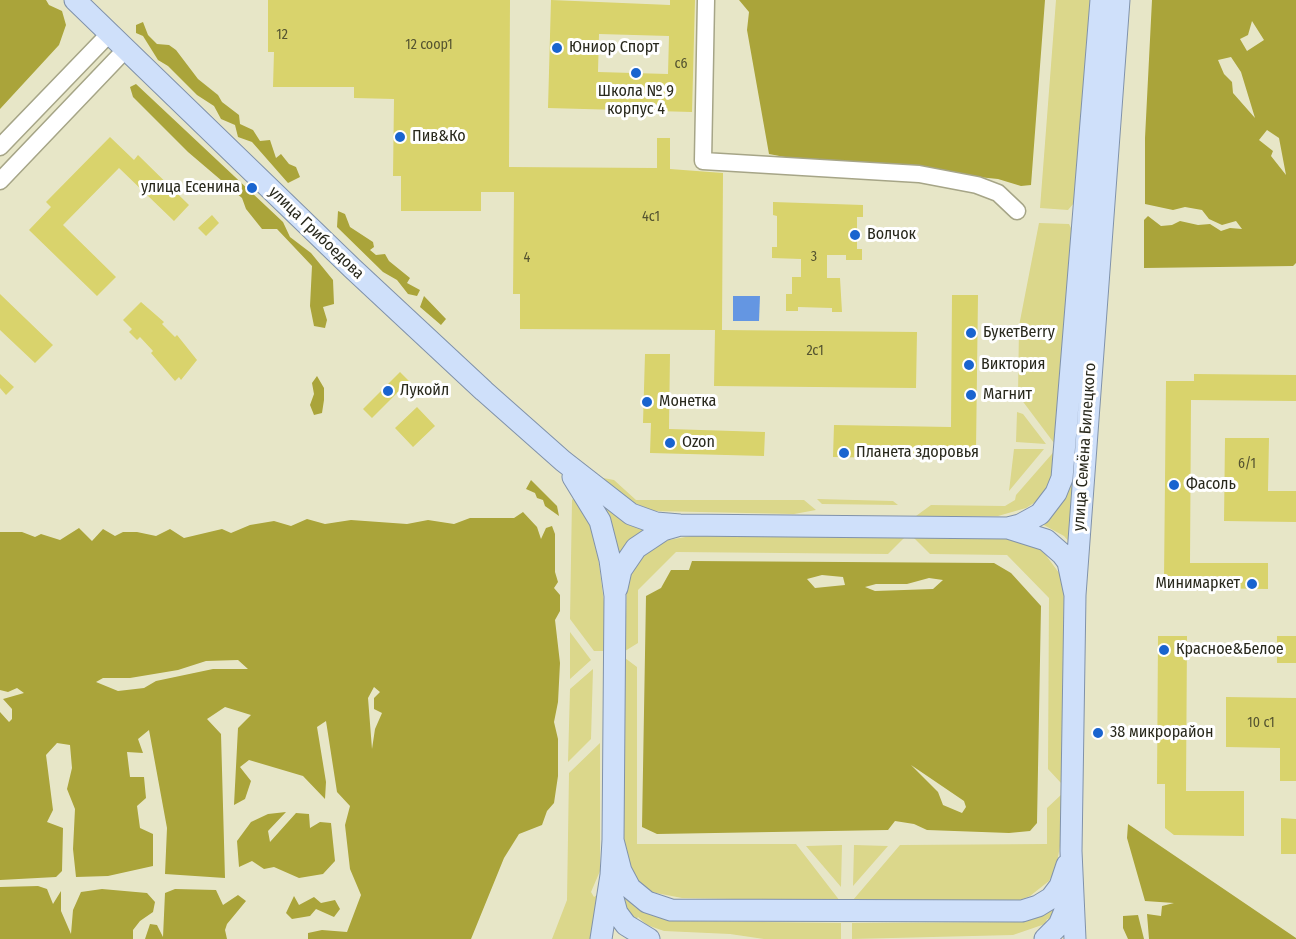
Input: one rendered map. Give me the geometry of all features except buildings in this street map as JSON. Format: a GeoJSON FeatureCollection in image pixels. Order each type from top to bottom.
{"type":"FeatureCollection","features":[{"type":"Feature","properties":{"kind":"main road","name":"улица Грибоедова"},"geometry":{"type":"LineString","coordinates":[[75,0],[352,268],[563,461]]}},
{"type":"Feature","properties":{"kind":"main road","name":"улица Семёна Билецкого"},"geometry":{"type":"LineString","coordinates":[[1008,528],[1020,525],[1040,514],[1056,493],[1062,478],[1101,0]]}},
{"type":"Feature","properties":{"kind":"main road","name":"улица Семёна Билецкого"},"geometry":{"type":"LineString","coordinates":[[1075,939],[1071,894],[1071,851],[1075,595],[1119,0]]}},
{"type":"Feature","properties":{"kind":"main road"},"geometry":{"type":"LineString","coordinates":[[563,461],[631,514],[656,523],[1008,528],[1046,540],[1062,554],[1068,562],[1075,595]]}},
{"type":"Feature","properties":{"kind":"main road"},"geometry":{"type":"LineString","coordinates":[[563,461],[592,504],[600,521],[610,560],[615,596],[613,840],[611,875],[601,939]]}},
{"type":"Feature","properties":{"kind":"main road"},"geometry":{"type":"LineString","coordinates":[[615,596],[621,570],[636,548],[663,530],[680,525]]}},
{"type":"Feature","properties":{"kind":"main road"},"geometry":{"type":"LineString","coordinates":[[613,840],[621,871],[630,888],[647,902],[671,910],[1022,911],[1038,906],[1051,898],[1060,886],[1071,851]]}},
{"type":"Feature","properties":{"kind":"main road"},"geometry":{"type":"LineString","coordinates":[[611,875],[612,897],[617,914],[626,925],[649,939]]}},
{"type":"Feature","properties":{"kind":"main road"},"geometry":{"type":"LineString","coordinates":[[1045,939],[1059,925],[1071,894]]}},
{"type":"Feature","properties":{"kind":"street"},"geometry":{"type":"LineString","coordinates":[[706,0],[703,161],[919,174],[977,185],[998,193],[1017,211]]}},
{"type":"Feature","properties":{"kind":"street"},"geometry":{"type":"LineString","coordinates":[[0,147],[110,34]]}},
{"type":"Feature","properties":{"kind":"street"},"geometry":{"type":"LineString","coordinates":[[0,181],[125,50]]}},
{"type":"Feature","properties":{"kind":"shaded area"},"geometry":{"type":"Polygon","coordinates":[[[0,0],[46,0],[49,5],[62,11],[66,25],[59,45],[0,109],[0,0]]]}},
{"type":"Feature","properties":{"kind":"shaded area"},"geometry":{"type":"Polygon","coordinates":[[[739,0],[1045,0],[1031,185],[1021,186],[998,179],[769,154],[747,30],[749,12],[739,0]]]}},
{"type":"Feature","properties":{"kind":"shaded area"},"geometry":{"type":"Polygon","coordinates":[[[1056,0],[1090,0],[1074,203],[1068,210],[1040,208],[1056,0]]]}},
{"type":"Feature","properties":{"kind":"shaded area"},"geometry":{"type":"Polygon","coordinates":[[[1152,0],[1296,0],[1296,263],[1293,266],[1144,268],[1144,220],[1148,216],[1161,226],[1172,225],[1180,221],[1198,225],[1210,224],[1221,231],[1230,228],[1242,229],[1236,221],[1222,225],[1209,219],[1202,210],[1185,207],[1173,210],[1145,204],[1145,138],[1152,0]],[[1252,21],[1248,35],[1240,39],[1247,51],[1264,40],[1252,21]],[[1231,57],[1218,60],[1224,74],[1232,82],[1233,93],[1255,118],[1241,72],[1231,57]],[[1267,130],[1259,140],[1273,151],[1271,156],[1286,175],[1279,138],[1267,130]]]}},
{"type":"Feature","properties":{"kind":"shaded area"},"geometry":{"type":"Polygon","coordinates":[[[143,22],[148,35],[157,44],[169,45],[176,50],[198,79],[239,115],[240,124],[253,130],[260,141],[270,140],[276,158],[281,154],[289,164],[296,167],[300,177],[288,183],[252,142],[238,137],[235,125],[221,119],[214,106],[197,95],[168,66],[158,60],[143,36],[136,33],[136,25],[143,22]]]}},
{"type":"Feature","properties":{"kind":"shaded area"},"geometry":{"type":"Polygon","coordinates":[[[136,84],[283,222],[290,237],[311,253],[333,280],[334,304],[323,307],[327,320],[325,328],[314,326],[310,306],[312,266],[277,229],[262,229],[246,209],[242,198],[188,152],[133,97],[130,87],[136,84]]]}},
{"type":"Feature","properties":{"kind":"shaded area"},"geometry":{"type":"Polygon","coordinates":[[[338,211],[345,214],[350,227],[373,242],[374,247],[370,250],[376,255],[385,254],[389,261],[410,278],[407,283],[420,290],[417,296],[408,294],[397,280],[383,272],[337,227],[338,211]]]}},
{"type":"Feature","properties":{"kind":"shaded area"},"geometry":{"type":"Polygon","coordinates":[[[1039,223],[1069,224],[1072,230],[1057,440],[1054,443],[1018,395],[1019,326],[1039,223]]]}},
{"type":"Feature","properties":{"kind":"shaded area"},"geometry":{"type":"Polygon","coordinates":[[[424,296],[446,319],[441,325],[420,307],[424,296]]]}},
{"type":"Feature","properties":{"kind":"shaded area"},"geometry":{"type":"Polygon","coordinates":[[[317,376],[324,388],[324,400],[322,413],[314,415],[310,405],[314,394],[312,383],[317,376]]]}},
{"type":"Feature","properties":{"kind":"shaded area"},"geometry":{"type":"Polygon","coordinates":[[[1017,412],[1023,414],[1046,444],[1016,442],[1017,412]]]}},
{"type":"Feature","properties":{"kind":"shaded area"},"geometry":{"type":"Polygon","coordinates":[[[1058,447],[1048,489],[1040,499],[1026,508],[998,516],[916,516],[931,505],[1005,506],[1015,500],[1016,495],[1058,447]]]}},
{"type":"Feature","properties":{"kind":"shaded area"},"geometry":{"type":"Polygon","coordinates":[[[1014,449],[1044,449],[1009,491],[1014,449]]]}},
{"type":"Feature","properties":{"kind":"shaded area"},"geometry":{"type":"Polygon","coordinates":[[[1075,449],[1070,543],[1064,536],[1042,524],[1057,510],[1064,499],[1072,450],[1075,449]]]}},
{"type":"Feature","properties":{"kind":"shaded area"},"geometry":{"type":"Polygon","coordinates":[[[598,477],[614,480],[636,500],[804,500],[816,510],[794,514],[654,511],[629,501],[598,477]]]}},
{"type":"Feature","properties":{"kind":"shaded area"},"geometry":{"type":"Polygon","coordinates":[[[531,480],[557,506],[559,516],[545,506],[543,500],[537,498],[535,493],[526,489],[531,480]]]}},
{"type":"Feature","properties":{"kind":"shaded area"},"geometry":{"type":"Polygon","coordinates":[[[576,495],[591,525],[597,549],[604,602],[604,651],[594,651],[570,619],[572,500],[576,495]]]}},
{"type":"Feature","properties":{"kind":"shaded area"},"geometry":{"type":"Polygon","coordinates":[[[817,499],[893,501],[898,505],[822,504],[817,499]]]}},
{"type":"Feature","properties":{"kind":"shaded area"},"geometry":{"type":"Polygon","coordinates":[[[599,502],[653,527],[618,565],[599,502]]]}},
{"type":"Feature","properties":{"kind":"shaded area"},"geometry":{"type":"Polygon","coordinates":[[[523,512],[537,527],[541,539],[546,528],[552,526],[555,534],[555,572],[558,582],[554,588],[560,595],[560,611],[555,620],[560,663],[558,702],[554,722],[558,739],[558,776],[554,803],[547,811],[542,825],[519,834],[504,858],[471,939],[308,939],[308,933],[322,930],[347,932],[361,895],[350,869],[345,825],[350,806],[337,792],[326,721],[317,727],[326,782],[325,799],[303,776],[249,760],[240,767],[251,781],[245,799],[234,805],[238,728],[251,715],[225,707],[207,719],[221,734],[225,878],[165,874],[167,828],[149,730],[138,739],[143,753],[127,752],[130,777],[144,777],[146,798],[137,806],[140,828],[153,834],[153,866],[108,876],[76,877],[73,849],[75,809],[67,789],[72,768],[70,745],[57,743],[46,755],[53,810],[47,822],[63,828],[62,871],[56,877],[0,880],[0,712],[9,722],[12,719],[12,709],[3,699],[24,693],[17,688],[8,692],[0,690],[0,532],[22,532],[35,537],[41,534],[60,540],[79,528],[92,541],[103,529],[115,536],[123,532],[137,532],[156,536],[170,529],[184,538],[222,529],[231,533],[250,525],[274,521],[291,526],[307,519],[325,524],[351,520],[407,524],[428,520],[454,524],[470,518],[514,518],[523,512]],[[238,660],[206,661],[178,670],[130,678],[103,678],[96,682],[118,691],[144,688],[156,681],[213,669],[248,669],[238,660]],[[374,687],[368,698],[372,749],[375,729],[382,713],[374,709],[374,698],[380,692],[374,687]]]}},
{"type":"Feature","properties":{"kind":"shaded area"},"geometry":{"type":"Polygon","coordinates":[[[697,535],[905,537],[888,554],[676,552],[638,590],[638,643],[625,651],[627,580],[640,554],[663,541],[697,535]]]}},
{"type":"Feature","properties":{"kind":"shaded area"},"geometry":{"type":"Polygon","coordinates":[[[1000,536],[1042,550],[1062,577],[1064,588],[1061,783],[1048,769],[1049,598],[1007,555],[930,554],[913,537],[1000,536]]]}},
{"type":"Feature","properties":{"kind":"shaded area"},"geometry":{"type":"Polygon","coordinates":[[[692,561],[994,563],[1011,573],[1041,606],[1037,823],[1030,831],[1009,833],[927,830],[914,824],[895,821],[888,830],[657,834],[642,827],[646,596],[661,588],[671,570],[689,570],[692,561]],[[822,575],[807,579],[815,588],[845,585],[843,577],[822,575]],[[929,578],[907,584],[876,584],[865,587],[875,591],[933,589],[943,580],[929,578]],[[911,765],[938,792],[943,805],[962,813],[966,807],[964,801],[911,765]]]}},
{"type":"Feature","properties":{"kind":"shaded area"},"geometry":{"type":"Polygon","coordinates":[[[570,632],[591,660],[570,679],[570,632]]]}},
{"type":"Feature","properties":{"kind":"shaded area"},"geometry":{"type":"Polygon","coordinates":[[[625,658],[637,667],[637,844],[796,844],[840,901],[682,898],[651,892],[642,886],[632,874],[623,841],[625,658]]]}},
{"type":"Feature","properties":{"kind":"shaded area"},"geometry":{"type":"Polygon","coordinates":[[[593,669],[591,739],[568,762],[570,689],[593,669]]]}},
{"type":"Feature","properties":{"kind":"shaded area"},"geometry":{"type":"Polygon","coordinates":[[[600,743],[600,871],[591,892],[594,897],[601,892],[594,939],[552,939],[567,900],[569,773],[600,743]]]}},
{"type":"Feature","properties":{"kind":"shaded area"},"geometry":{"type":"Polygon","coordinates":[[[1062,794],[1060,846],[1056,868],[1049,881],[1030,896],[1017,901],[853,900],[900,845],[1047,844],[1047,808],[1062,794]]]}},
{"type":"Feature","properties":{"kind":"shaded area"},"geometry":{"type":"Polygon","coordinates":[[[286,812],[268,831],[270,842],[296,813],[309,814],[310,828],[320,822],[331,823],[335,861],[323,874],[299,878],[274,867],[264,869],[252,861],[239,867],[237,841],[251,822],[268,814],[286,812]]]}},
{"type":"Feature","properties":{"kind":"shaded area"},"geometry":{"type":"Polygon","coordinates":[[[1128,824],[1296,939],[1149,939],[1147,914],[1161,916],[1162,906],[1174,903],[1145,901],[1127,838],[1128,824]]]}},
{"type":"Feature","properties":{"kind":"shaded area"},"geometry":{"type":"Polygon","coordinates":[[[842,845],[841,887],[806,846],[842,845]]]}},
{"type":"Feature","properties":{"kind":"shaded area"},"geometry":{"type":"Polygon","coordinates":[[[854,845],[888,846],[853,886],[854,845]]]}},
{"type":"Feature","properties":{"kind":"shaded area"},"geometry":{"type":"Polygon","coordinates":[[[38,886],[47,889],[53,904],[61,891],[61,911],[71,934],[73,910],[81,892],[102,889],[147,893],[155,902],[153,912],[140,921],[133,930],[133,939],[0,939],[0,887],[38,886]]]}},
{"type":"Feature","properties":{"kind":"shaded area"},"geometry":{"type":"Polygon","coordinates":[[[175,889],[216,890],[223,905],[238,895],[246,901],[227,924],[225,930],[227,939],[145,939],[150,924],[157,925],[163,937],[165,893],[175,889]]]}},
{"type":"Feature","properties":{"kind":"shaded area"},"geometry":{"type":"Polygon","coordinates":[[[619,893],[636,908],[657,917],[680,921],[841,923],[841,939],[764,939],[730,934],[664,931],[647,925],[638,917],[635,921],[628,914],[619,893]]]}},
{"type":"Feature","properties":{"kind":"shaded area"},"geometry":{"type":"Polygon","coordinates":[[[294,896],[299,905],[314,897],[321,903],[335,900],[340,909],[334,917],[316,909],[310,916],[292,919],[286,913],[294,896]]]}},
{"type":"Feature","properties":{"kind":"shaded area"},"geometry":{"type":"Polygon","coordinates":[[[1058,908],[1054,918],[1047,919],[1045,924],[1013,935],[852,939],[852,923],[1023,922],[1058,908]]]}},
{"type":"Feature","properties":{"kind":"shaded area"},"geometry":{"type":"Polygon","coordinates":[[[1138,915],[1144,939],[1128,939],[1123,928],[1123,916],[1138,915]]]}},
{"type":"Feature","properties":{"kind":"water"},"geometry":{"type":"Polygon","coordinates":[[[733,296],[760,296],[759,321],[733,321],[733,296]]]}},
{"type":"Feature","properties":{"kind":"place","name":"Юниор Спорт"},"geometry":{"type":"Point","coordinates":[557,48]}},
{"type":"Feature","properties":{"kind":"place","name":"Школа № 9 корпус 4"},"geometry":{"type":"Point","coordinates":[636,73]}},
{"type":"Feature","properties":{"kind":"place","name":"Пив&Ко"},"geometry":{"type":"Point","coordinates":[400,137]}},
{"type":"Feature","properties":{"kind":"place","name":"улица Есенина"},"geometry":{"type":"Point","coordinates":[252,188]}},
{"type":"Feature","properties":{"kind":"place","name":"Волчок"},"geometry":{"type":"Point","coordinates":[855,235]}},
{"type":"Feature","properties":{"kind":"place","name":"БукетBerry"},"geometry":{"type":"Point","coordinates":[971,333]}},
{"type":"Feature","properties":{"kind":"place","name":"Виктория"},"geometry":{"type":"Point","coordinates":[969,365]}},
{"type":"Feature","properties":{"kind":"place","name":"Лукойл"},"geometry":{"type":"Point","coordinates":[388,391]}},
{"type":"Feature","properties":{"kind":"place","name":"Магнит"},"geometry":{"type":"Point","coordinates":[971,395]}},
{"type":"Feature","properties":{"kind":"place","name":"Монетка"},"geometry":{"type":"Point","coordinates":[647,402]}},
{"type":"Feature","properties":{"kind":"place","name":"Ozon"},"geometry":{"type":"Point","coordinates":[670,443]}},
{"type":"Feature","properties":{"kind":"place","name":"Планета здоровья"},"geometry":{"type":"Point","coordinates":[844,453]}},
{"type":"Feature","properties":{"kind":"place","name":"Фасоль"},"geometry":{"type":"Point","coordinates":[1174,485]}},
{"type":"Feature","properties":{"kind":"place","name":"Минимаркет"},"geometry":{"type":"Point","coordinates":[1252,584]}},
{"type":"Feature","properties":{"kind":"place","name":"Красное&Белое"},"geometry":{"type":"Point","coordinates":[1164,650]}},
{"type":"Feature","properties":{"kind":"place","name":"38 микрорайон"},"geometry":{"type":"Point","coordinates":[1098,733]}}]}
